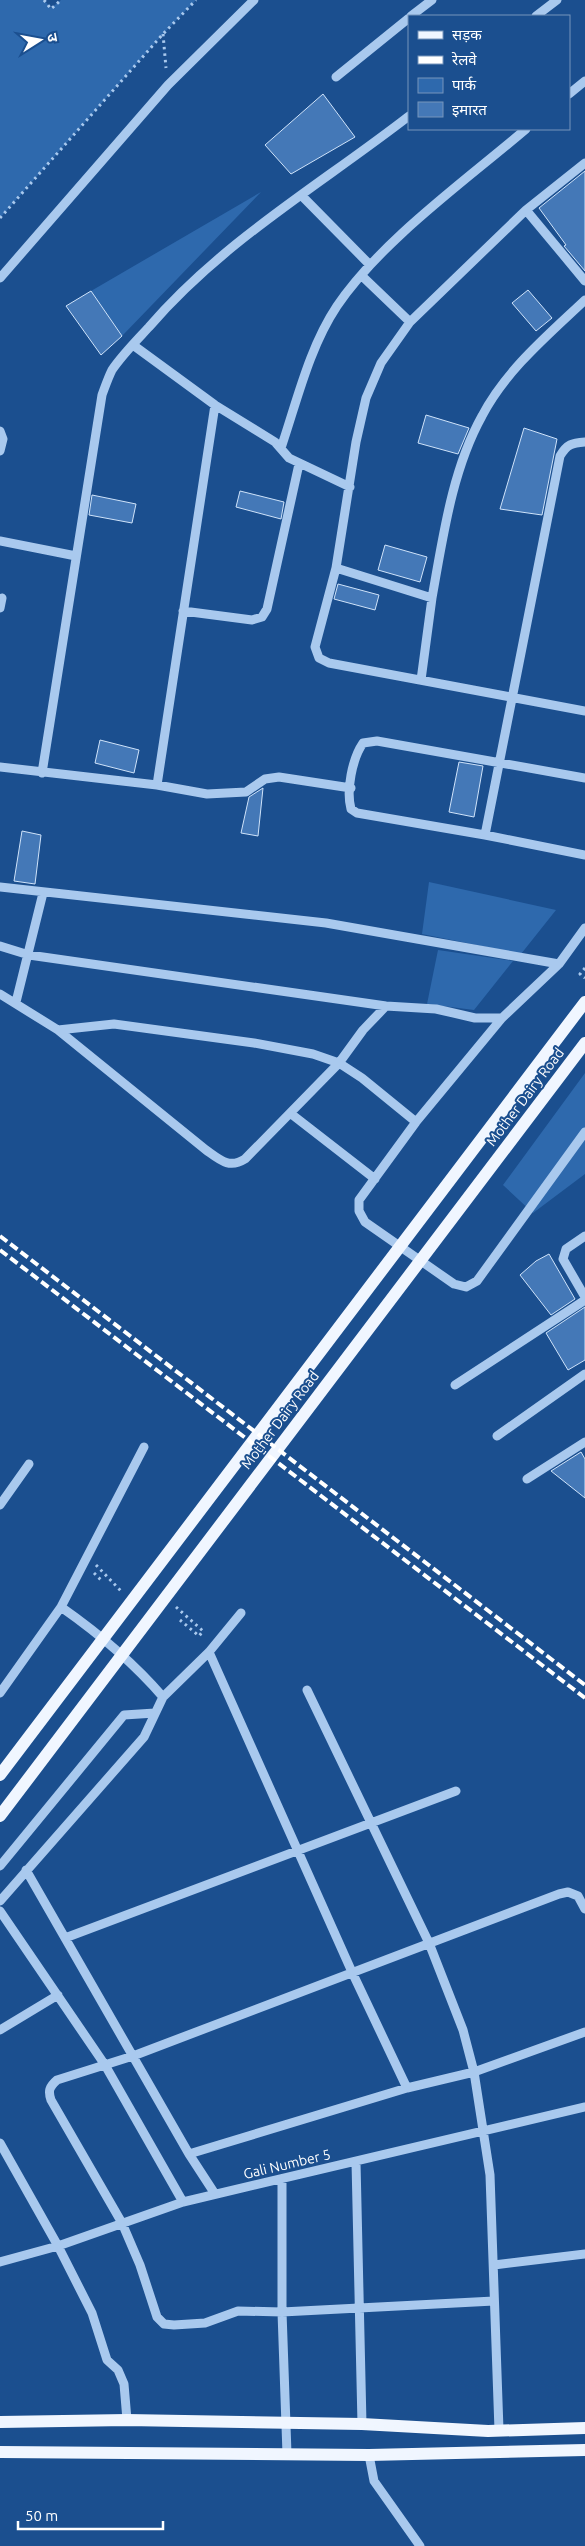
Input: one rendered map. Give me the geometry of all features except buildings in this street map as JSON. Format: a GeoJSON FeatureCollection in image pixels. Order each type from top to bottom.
{"type":"FeatureCollection","features":[{"type":"Feature","properties":{"kind":"main road","name":"Mother Dairy Road"},"geometry":{"type":"LineString","coordinates":[[0,1775],[585,1002]]}},
{"type":"Feature","properties":{"kind":"main road","name":"Mother Dairy Road"},"geometry":{"type":"LineString","coordinates":[[0,1816],[585,1043]]}},
{"type":"Feature","properties":{"kind":"main road"},"geometry":{"type":"LineString","coordinates":[[0,2422],[127,2420],[362,2424],[498,2430],[585,2428]]}},
{"type":"Feature","properties":{"kind":"main road"},"geometry":{"type":"LineString","coordinates":[[0,2452],[369,2455],[585,2450]]}},
{"type":"Feature","properties":{"kind":"street"},"geometry":{"type":"LineString","coordinates":[[0,278],[168,85],[254,0]]}},
{"type":"Feature","properties":{"kind":"street"},"geometry":{"type":"LineString","coordinates":[[413,15],[432,0]]}},
{"type":"Feature","properties":{"kind":"street"},"geometry":{"type":"LineString","coordinates":[[537,15],[557,0]]}},
{"type":"Feature","properties":{"kind":"street"},"geometry":{"type":"LineString","coordinates":[[336,77],[408,19]]}},
{"type":"Feature","properties":{"kind":"street"},"geometry":{"type":"LineString","coordinates":[[570,93],[585,81]]}},
{"type":"Feature","properties":{"kind":"street"},"geometry":{"type":"LineString","coordinates":[[42,773],[102,395],[112,370],[164,309],[212,262],[266,218],[301,195],[408,117]]}},
{"type":"Feature","properties":{"kind":"street"},"geometry":{"type":"LineString","coordinates":[[281,448],[318,343],[337,307],[370,266],[422,217],[525,130]]}},
{"type":"Feature","properties":{"kind":"street"},"geometry":{"type":"LineString","coordinates":[[585,163],[526,210],[410,322],[381,363],[366,398],[356,442],[336,568],[315,647],[319,658],[329,663],[585,711]]}},
{"type":"Feature","properties":{"kind":"street"},"geometry":{"type":"LineString","coordinates":[[301,195],[370,266]]}},
{"type":"Feature","properties":{"kind":"street"},"geometry":{"type":"LineString","coordinates":[[526,210],[585,281]]}},
{"type":"Feature","properties":{"kind":"street"},"geometry":{"type":"LineString","coordinates":[[362,276],[410,322]]}},
{"type":"Feature","properties":{"kind":"street"},"geometry":{"type":"LineString","coordinates":[[421,680],[432,598],[445,528],[461,466],[482,416],[508,377],[585,300]]}},
{"type":"Feature","properties":{"kind":"street"},"geometry":{"type":"LineString","coordinates":[[133,345],[215,405],[281,448],[289,458],[350,487]]}},
{"type":"Feature","properties":{"kind":"street"},"geometry":{"type":"LineString","coordinates":[[156,785],[215,405]]}},
{"type":"Feature","properties":{"kind":"street"},"geometry":{"type":"LineString","coordinates":[[0,431],[3,439],[0,451]]}},
{"type":"Feature","properties":{"kind":"street"},"geometry":{"type":"LineString","coordinates":[[485,835],[514,698],[560,456],[565,447],[572,443],[585,442]]}},
{"type":"Feature","properties":{"kind":"street"},"geometry":{"type":"LineString","coordinates":[[184,611],[252,620],[262,617],[267,609],[299,464]]}},
{"type":"Feature","properties":{"kind":"street"},"geometry":{"type":"LineString","coordinates":[[0,541],[76,556]]}},
{"type":"Feature","properties":{"kind":"street"},"geometry":{"type":"LineString","coordinates":[[336,568],[432,598]]}},
{"type":"Feature","properties":{"kind":"street"},"geometry":{"type":"LineString","coordinates":[[0,608],[2,598]]}},
{"type":"Feature","properties":{"kind":"street"},"geometry":{"type":"LineString","coordinates":[[585,778],[377,741],[363,743],[356,753],[349,801],[351,809],[357,813],[485,835],[585,855]]}},
{"type":"Feature","properties":{"kind":"street"},"geometry":{"type":"LineString","coordinates":[[0,767],[156,785],[207,794],[246,792],[265,779],[278,777],[351,788]]}},
{"type":"Feature","properties":{"kind":"street"},"geometry":{"type":"LineString","coordinates":[[0,887],[326,923],[559,964]]}},
{"type":"Feature","properties":{"kind":"street"},"geometry":{"type":"LineString","coordinates":[[16,1002],[43,893]]}},
{"type":"Feature","properties":{"kind":"street"},"geometry":{"type":"LineString","coordinates":[[585,928],[559,964],[502,1018],[416,1122],[359,1200],[359,1211],[365,1222],[454,1284],[466,1287],[477,1282],[585,1132]]}},
{"type":"Feature","properties":{"kind":"street"},"geometry":{"type":"LineString","coordinates":[[0,946],[29,955],[386,1006],[436,1009],[474,1018],[502,1018]]}},
{"type":"Feature","properties":{"kind":"street"},"geometry":{"type":"LineString","coordinates":[[0,994],[16,1002],[58,1030],[225,1163],[232,1165],[245,1159],[339,1063],[363,1030],[386,1006]]}},
{"type":"Feature","properties":{"kind":"street"},"geometry":{"type":"LineString","coordinates":[[58,1030],[114,1024],[159,1029],[305,1052],[339,1063],[362,1078],[416,1122]]}},
{"type":"Feature","properties":{"kind":"street"},"geometry":{"type":"LineString","coordinates":[[290,1113],[375,1179]]}},
{"type":"Feature","properties":{"kind":"street"},"geometry":{"type":"LineString","coordinates":[[455,1385],[585,1298],[563,1259],[566,1249],[585,1236]]}},
{"type":"Feature","properties":{"kind":"street"},"geometry":{"type":"LineString","coordinates":[[497,1436],[585,1374]]}},
{"type":"Feature","properties":{"kind":"street"},"geometry":{"type":"LineString","coordinates":[[527,1479],[585,1442]]}},
{"type":"Feature","properties":{"kind":"street"},"geometry":{"type":"LineString","coordinates":[[0,1693],[62,1607],[144,1447]]}},
{"type":"Feature","properties":{"kind":"street"},"geometry":{"type":"LineString","coordinates":[[0,1505],[29,1464]]}},
{"type":"Feature","properties":{"kind":"street"},"geometry":{"type":"LineString","coordinates":[[62,1607],[86,1624],[143,1673],[162,1697]]}},
{"type":"Feature","properties":{"kind":"street"},"geometry":{"type":"LineString","coordinates":[[0,1901],[144,1737],[162,1697],[209,1652],[241,1613]]}},
{"type":"Feature","properties":{"kind":"street"},"geometry":{"type":"LineString","coordinates":[[209,1652],[352,1972],[408,2088]]}},
{"type":"Feature","properties":{"kind":"street"},"geometry":{"type":"LineString","coordinates":[[307,1690],[429,1943],[462,2030],[474,2072],[490,2176],[498,2430]]}},
{"type":"Feature","properties":{"kind":"street"},"geometry":{"type":"LineString","coordinates":[[0,1866],[124,1715],[155,1713]]}},
{"type":"Feature","properties":{"kind":"street"},"geometry":{"type":"LineString","coordinates":[[65,1938],[456,1791]]}},
{"type":"Feature","properties":{"kind":"street"},"geometry":{"type":"LineString","coordinates":[[26,1870],[189,2154],[215,2194]]}},
{"type":"Feature","properties":{"kind":"street"},"geometry":{"type":"LineString","coordinates":[[494,2302],[359,2306],[282,2312],[238,2311],[205,2323],[174,2326],[164,2324],[157,2317],[140,2265],[122,2223],[51,2100],[49,2092],[51,2086],[57,2080],[133,2056],[559,1894],[568,1892],[578,1896],[585,1909]]}},
{"type":"Feature","properties":{"kind":"street"},"geometry":{"type":"LineString","coordinates":[[0,1911],[106,2066],[183,2202]]}},
{"type":"Feature","properties":{"kind":"street"},"geometry":{"type":"LineString","coordinates":[[0,2030],[58,1995]]}},
{"type":"Feature","properties":{"kind":"street"},"geometry":{"type":"LineString","coordinates":[[189,2154],[408,2088],[474,2072],[585,2032]]}},
{"type":"Feature","properties":{"kind":"street","name":"Gali Number 5"},"geometry":{"type":"LineString","coordinates":[[0,2262],[58,2246],[183,2202],[585,2107]]}},
{"type":"Feature","properties":{"kind":"street"},"geometry":{"type":"LineString","coordinates":[[0,2143],[58,2246],[92,2313],[107,2360],[118,2370],[124,2384],[127,2420]]}},
{"type":"Feature","properties":{"kind":"street"},"geometry":{"type":"LineString","coordinates":[[356,2162],[362,2424]]}},
{"type":"Feature","properties":{"kind":"street"},"geometry":{"type":"LineString","coordinates":[[282,2180],[282,2312],[287,2454]]}},
{"type":"Feature","properties":{"kind":"street"},"geometry":{"type":"LineString","coordinates":[[494,2265],[585,2254]]}},
{"type":"Feature","properties":{"kind":"street"},"geometry":{"type":"LineString","coordinates":[[369,2455],[374,2481],[420,2546]]}},
{"type":"Feature","properties":{"kind":"path"},"geometry":{"type":"LineString","coordinates":[[44,0],[51,9],[61,0]]}},
{"type":"Feature","properties":{"kind":"path"},"geometry":{"type":"LineString","coordinates":[[0,218],[163,34],[196,0]]}},
{"type":"Feature","properties":{"kind":"path"},"geometry":{"type":"LineString","coordinates":[[163,34],[168,85]]}},
{"type":"Feature","properties":{"kind":"path"},"geometry":{"type":"LineString","coordinates":[[585,968],[580,974],[585,978]]}},
{"type":"Feature","properties":{"kind":"path"},"geometry":{"type":"LineString","coordinates":[[91,1561],[121,1592]]}},
{"type":"Feature","properties":{"kind":"path"},"geometry":{"type":"LineString","coordinates":[[180,1611],[203,1631],[199,1636],[180,1620]]}},
{"type":"Feature","properties":{"kind":"green space"},"geometry":{"type":"Polygon","coordinates":[[[0,0],[44,0],[51,8],[61,0],[196,0],[163,34],[0,218],[0,0]]]}},
{"type":"Feature","properties":{"kind":"green space"},"geometry":{"type":"Polygon","coordinates":[[[261,192],[122,336],[91,291],[261,192]]]}},
{"type":"Feature","properties":{"kind":"green space"},"geometry":{"type":"Polygon","coordinates":[[[429,882],[556,910],[521,954],[422,934],[429,882]]]}},
{"type":"Feature","properties":{"kind":"green space"},"geometry":{"type":"Polygon","coordinates":[[[438,950],[513,961],[474,1010],[427,1004],[438,950]]]}},
{"type":"Feature","properties":{"kind":"green space"},"geometry":{"type":"Polygon","coordinates":[[[585,1073],[585,1174],[533,1213],[503,1185],[585,1073]]]}},
{"type":"Feature","properties":{"kind":"railway"},"geometry":{"type":"LineString","coordinates":[[0,1236],[585,1685]]}},
{"type":"Feature","properties":{"kind":"railway"},"geometry":{"type":"LineString","coordinates":[[0,1250],[585,1698]]}}]}
